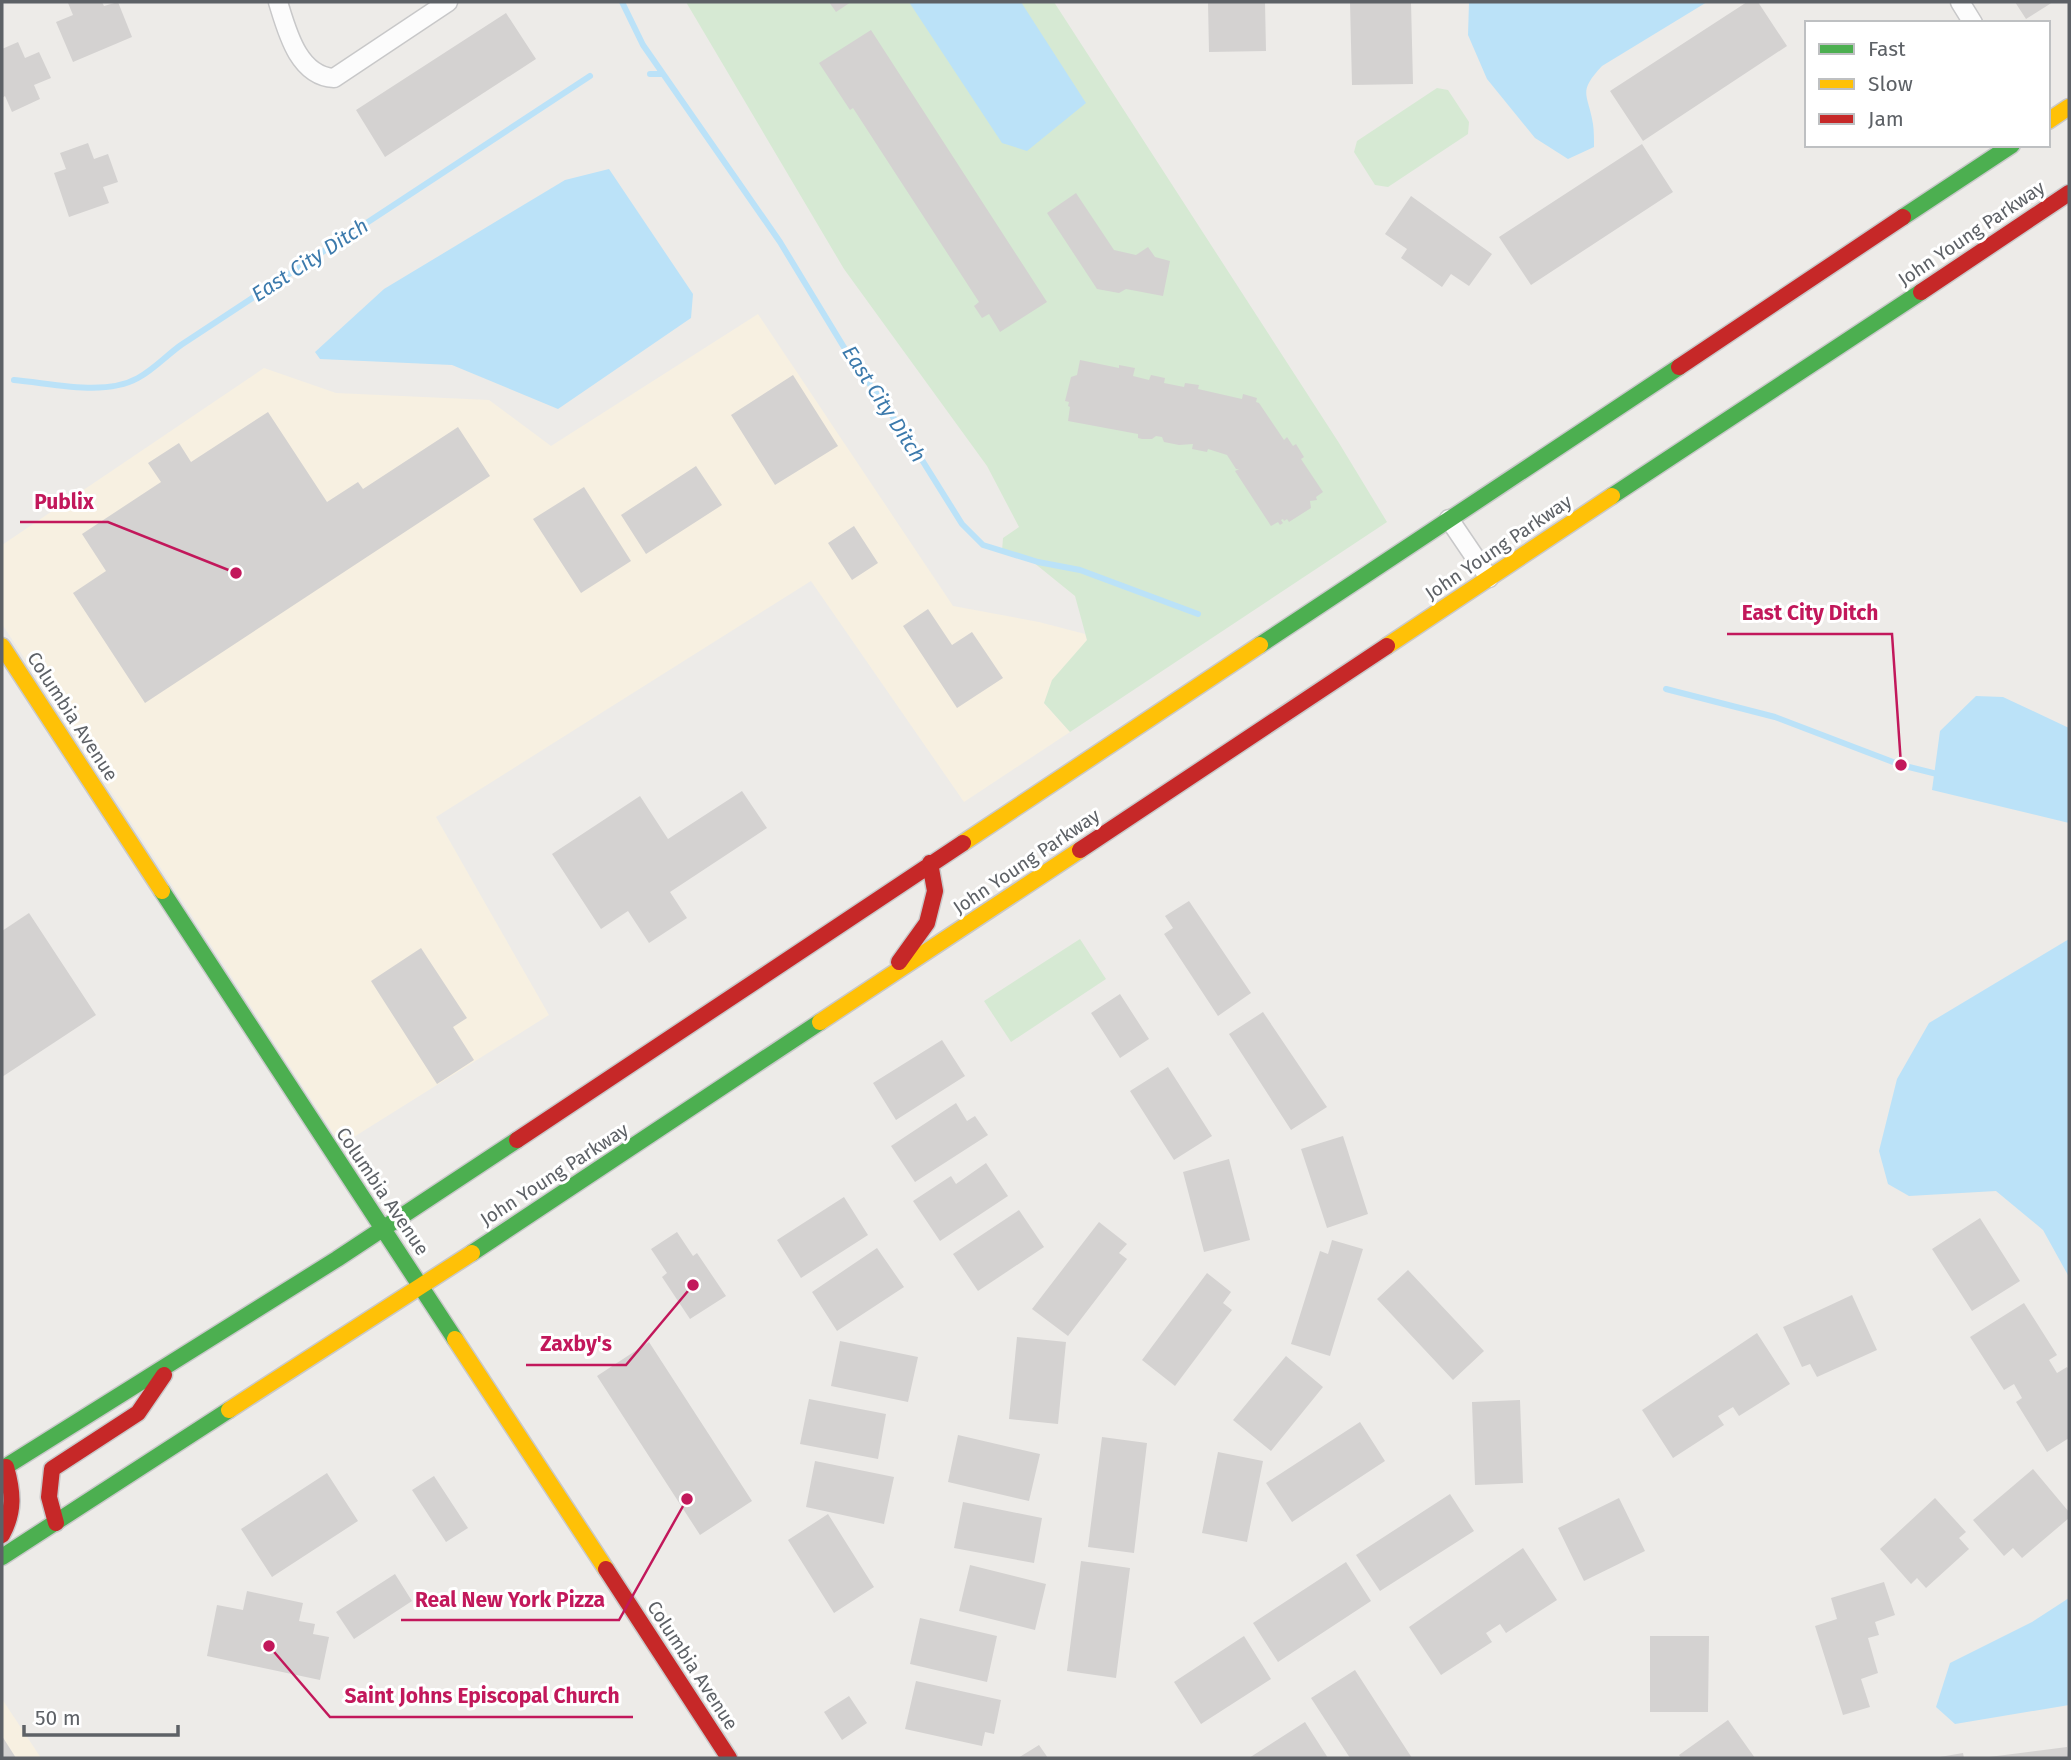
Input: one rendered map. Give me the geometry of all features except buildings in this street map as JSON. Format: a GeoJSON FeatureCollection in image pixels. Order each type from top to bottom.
{"type":"FeatureCollection","features":[{"type":"Feature","properties":{"kind":"main road"},"geometry":{"type":"LineString","coordinates":[[2050,120],[2069,107]]}},
{"type":"Feature","properties":{"kind":"main road"},"geometry":{"type":"LineString","coordinates":[[2,1535],[15,1499],[4,1468],[172,1365],[382,1229],[2009,147]]}},
{"type":"Feature","properties":{"kind":"main road","name":"John Young Parkway"},"geometry":{"type":"LineString","coordinates":[[2,1556],[421,1286],[2069,193]]}},
{"type":"Feature","properties":{"kind":"main road","name":"Columbia Avenue"},"geometry":{"type":"LineString","coordinates":[[2,646],[729,1758]]}},
{"type":"Feature","properties":{"kind":"main road"},"geometry":{"type":"LineString","coordinates":[[887,978],[927,923],[935,891],[930,863]]}},
{"type":"Feature","properties":{"kind":"main road"},"geometry":{"type":"LineString","coordinates":[[56,1523],[48,1505],[47,1490],[52,1469],[138,1413],[172,1365]]}},
{"type":"Feature","properties":{"kind":"street"},"geometry":{"type":"LineString","coordinates":[[278,2],[289,39],[309,68],[321,78],[334,78],[448,2]]}},
{"type":"Feature","properties":{"kind":"street"},"geometry":{"type":"LineString","coordinates":[[1959,2],[1972,21]]}},
{"type":"Feature","properties":{"kind":"street"},"geometry":{"type":"LineString","coordinates":[[1449,519],[1489,578]]}},
{"type":"Feature","properties":{"kind":"shaded area"},"geometry":{"type":"Polygon","coordinates":[[[758,314],[953,606],[1039,622],[1085,634],[1087,640],[1044,703],[1070,732],[964,802],[811,581],[436,817],[549,1015],[341,1145],[2,624],[2,545],[264,368],[336,393],[489,400],[551,446],[758,314]]]}},
{"type":"Feature","properties":{"kind":"shaded area"},"geometry":{"type":"Polygon","coordinates":[[[2,1699],[41,1758],[2,1758],[2,1699]]]}},
{"type":"Feature","properties":{"kind":"green space"},"geometry":{"type":"Polygon","coordinates":[[[686,2],[1054,2],[1339,443],[1387,522],[1070,732],[1044,703],[1052,680],[1087,640],[1075,596],[1033,562],[1002,551],[1003,538],[1019,527],[987,466],[844,269],[686,2]]]}},
{"type":"Feature","properties":{"kind":"green space"},"geometry":{"type":"Polygon","coordinates":[[[1437,88],[1448,90],[1469,122],[1468,134],[1388,187],[1375,185],[1354,152],[1357,141],[1437,88]]]}},
{"type":"Feature","properties":{"kind":"green space"},"geometry":{"type":"Polygon","coordinates":[[[1080,939],[1106,979],[1011,1042],[984,1001],[1080,939]]]}},
{"type":"Feature","properties":{"kind":"water"},"geometry":{"type":"Polygon","coordinates":[[[909,2],[1021,2],[1086,103],[1027,151],[1002,143],[909,2]]]}},
{"type":"Feature","properties":{"kind":"water"},"geometry":{"type":"Polygon","coordinates":[[[1469,2],[1707,2],[1602,66],[1594,75],[1586,94],[1593,124],[1594,147],[1568,159],[1535,138],[1487,79],[1468,35],[1469,2]]]}},
{"type":"Feature","properties":{"kind":"water"},"geometry":{"type":"Polygon","coordinates":[[[609,169],[693,294],[691,318],[558,409],[452,365],[320,359],[315,352],[384,289],[565,180],[609,169]]]}},
{"type":"Feature","properties":{"kind":"water"},"geometry":{"type":"Polygon","coordinates":[[[1976,696],[2003,697],[2069,728],[2069,823],[1932,790],[1940,731],[1976,696]]]}},
{"type":"Feature","properties":{"kind":"water"},"geometry":{"type":"Polygon","coordinates":[[[2069,939],[2069,1277],[2043,1230],[1996,1191],[1909,1196],[1888,1184],[1879,1151],[1897,1079],[1929,1023],[2069,939]]]}},
{"type":"Feature","properties":{"kind":"water"},"geometry":{"type":"Polygon","coordinates":[[[2069,1598],[2069,1705],[1955,1724],[1936,1707],[1950,1663],[2032,1622],[2069,1598]]]}},
{"type":"Feature","properties":{"kind":"waterway","name":"East City Ditch"},"geometry":{"type":"LineString","coordinates":[[622,2],[643,45],[780,242],[845,349],[912,444],[962,524],[983,545],[1038,562],[1080,570],[1198,614]]}},
{"type":"Feature","properties":{"kind":"waterway","name":"East City Ditch"},"geometry":{"type":"LineString","coordinates":[[650,74],[663,74]]}},
{"type":"Feature","properties":{"kind":"waterway","name":"East City Ditch"},"geometry":{"type":"LineString","coordinates":[[14,380],[94,388],[124,384],[138,378],[181,345],[590,76]]}},
{"type":"Feature","properties":{"kind":"waterway","name":"East City Ditch"},"geometry":{"type":"LineString","coordinates":[[1666,689],[1775,717],[1901,765],[1941,775]]}},
{"type":"Feature","properties":{"kind":"traffic: fast"},"geometry":{"type":"LineString","coordinates":[[1903,217],[2009,147]]}},
{"type":"Feature","properties":{"kind":"traffic: fast"},"geometry":{"type":"LineString","coordinates":[[1612,496],[1921,292]]}},
{"type":"Feature","properties":{"kind":"traffic: fast"},"geometry":{"type":"LineString","coordinates":[[1260,645],[1679,367]]}},
{"type":"Feature","properties":{"kind":"traffic: fast"},"geometry":{"type":"LineString","coordinates":[[162,891],[455,1339]]}},
{"type":"Feature","properties":{"kind":"traffic: fast"},"geometry":{"type":"LineString","coordinates":[[472,1253],[820,1022]]}},
{"type":"Feature","properties":{"kind":"traffic: fast"},"geometry":{"type":"LineString","coordinates":[[2,1469],[337,1259],[517,1140]]}},
{"type":"Feature","properties":{"kind":"traffic: fast"},"geometry":{"type":"LineString","coordinates":[[2,1557],[229,1410]]}},
{"type":"Feature","properties":{"kind":"traffic: slow"},"geometry":{"type":"LineString","coordinates":[[2050,120],[2069,107]]}},
{"type":"Feature","properties":{"kind":"traffic: slow"},"geometry":{"type":"LineString","coordinates":[[1387,646],[1612,496]]}},
{"type":"Feature","properties":{"kind":"traffic: slow"},"geometry":{"type":"LineString","coordinates":[[963,843],[1260,645]]}},
{"type":"Feature","properties":{"kind":"traffic: slow"},"geometry":{"type":"LineString","coordinates":[[2,646],[162,891]]}},
{"type":"Feature","properties":{"kind":"traffic: slow"},"geometry":{"type":"LineString","coordinates":[[820,1022],[1080,850]]}},
{"type":"Feature","properties":{"kind":"traffic: slow"},"geometry":{"type":"LineString","coordinates":[[229,1410],[472,1253]]}},
{"type":"Feature","properties":{"kind":"traffic: slow"},"geometry":{"type":"LineString","coordinates":[[455,1339],[606,1569]]}},
{"type":"Feature","properties":{"kind":"traffic: jam"},"geometry":{"type":"LineString","coordinates":[[1921,292],[2069,193]]}},
{"type":"Feature","properties":{"kind":"traffic: jam"},"geometry":{"type":"LineString","coordinates":[[1679,367],[1903,217]]}},
{"type":"Feature","properties":{"kind":"traffic: jam"},"geometry":{"type":"LineString","coordinates":[[1080,850],[1387,646]]}},
{"type":"Feature","properties":{"kind":"traffic: jam"},"geometry":{"type":"LineString","coordinates":[[517,1140],[963,843]]}},
{"type":"Feature","properties":{"kind":"traffic: jam"},"geometry":{"type":"LineString","coordinates":[[899,962],[927,923],[935,891],[930,863]]}},
{"type":"Feature","properties":{"kind":"traffic: jam"},"geometry":{"type":"LineString","coordinates":[[56,1523],[49,1497],[52,1469],[138,1413],[164,1375]]}},
{"type":"Feature","properties":{"kind":"traffic: jam"},"geometry":{"type":"LineString","coordinates":[[2,1535],[12,1501],[6,1467]]}},
{"type":"Feature","properties":{"kind":"traffic: jam"},"geometry":{"type":"LineString","coordinates":[[606,1569],[729,1758]]}},
{"type":"Feature","properties":{"kind":"place","name":"Publix"},"geometry":{"type":"Point","coordinates":[236,573]}},
{"type":"Feature","properties":{"kind":"place","name":"East City Ditch"},"geometry":{"type":"Point","coordinates":[1901,765]}},
{"type":"Feature","properties":{"kind":"place","name":"Zaxby's"},"geometry":{"type":"Point","coordinates":[693,1285]}},
{"type":"Feature","properties":{"kind":"place","name":"Real New York Pizza"},"geometry":{"type":"Point","coordinates":[687,1499]}},
{"type":"Feature","properties":{"kind":"place","name":"Saint Johns Episcopal Church"},"geometry":{"type":"Point","coordinates":[269,1646]}}]}
